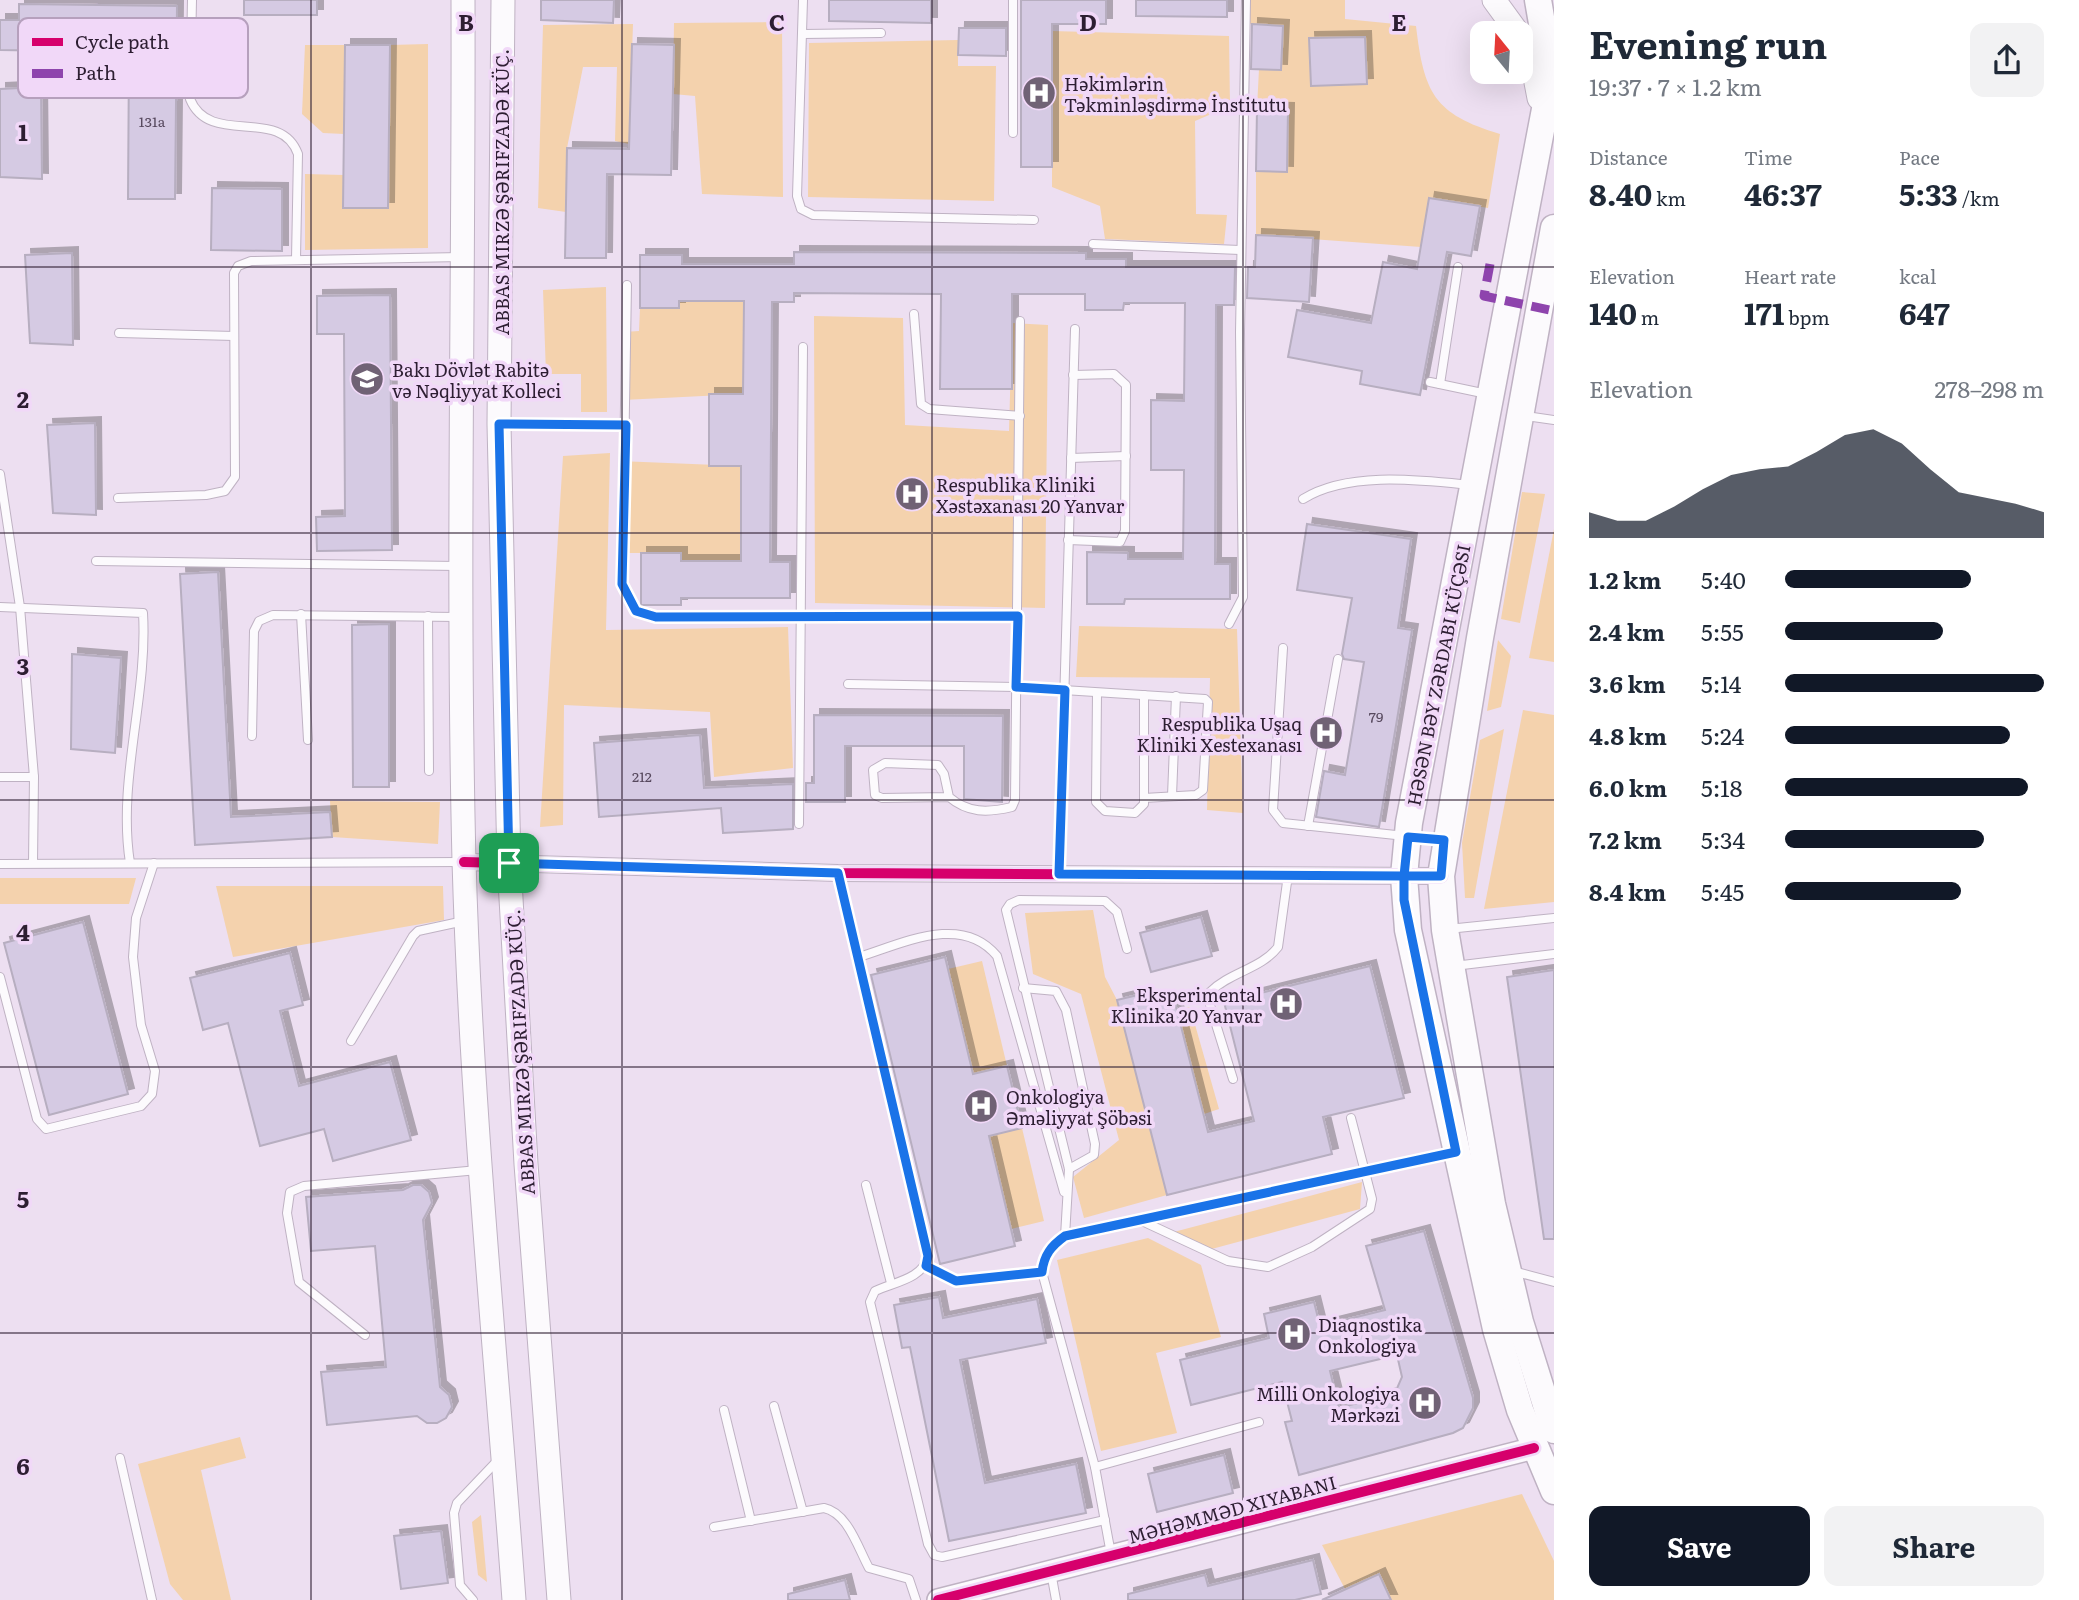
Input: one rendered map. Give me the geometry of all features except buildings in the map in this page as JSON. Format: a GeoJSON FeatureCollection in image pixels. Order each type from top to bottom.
{"type":"FeatureCollection","features":[{"type":"Feature","properties":{"kind":"main road","name":"ABBAS MIRZƏ ŞƏRIFZADƏ KÜÇ."},"geometry":{"type":"LineString","coordinates":[[463,0],[464,257],[459,617],[464,862],[481,1170],[514,1600]]}},
{"type":"Feature","properties":{"kind":"main road","name":"ABBAS MIRZƏ ŞƏRIFZADƏ KÜÇ."},"geometry":{"type":"LineString","coordinates":[[503,0],[499,424],[509,863],[526,1164],[559,1600]]}},
{"type":"Feature","properties":{"kind":"main road"},"geometry":{"type":"LineString","coordinates":[[1494,0],[1509,21]]}},
{"type":"Feature","properties":{"kind":"main road","name":"HƏSƏN BƏY ZƏRDABI KÜÇƏSI"},"geometry":{"type":"LineString","coordinates":[[1538,0],[1548,58],[1541,139],[1473,485],[1408,837],[1404,876],[1408,930],[1496,1329],[1534,1448],[1554,1491]]}},
{"type":"Feature","properties":{"kind":"main road"},"geometry":{"type":"LineString","coordinates":[[1533,72],[1538,86],[1541,139]]}},
{"type":"Feature","properties":{"kind":"main road","name":"HƏSƏN BƏY ZƏRDABI KÜÇƏSI"},"geometry":{"type":"LineString","coordinates":[[1554,228],[1444,840],[1441,876],[1445,930],[1483,1156],[1507,1270],[1549,1401],[1554,1430]]}},
{"type":"Feature","properties":{"kind":"main road"},"geometry":{"type":"LineString","coordinates":[[1408,837],[1444,840]]}},
{"type":"Feature","properties":{"kind":"street"},"geometry":{"type":"LineString","coordinates":[[464,862],[838,873],[1441,876]]}},
{"type":"Feature","properties":{"kind":"street","name":"MƏHƏMMƏD XIYABANI"},"geometry":{"type":"LineString","coordinates":[[938,1600],[977,1595],[1051,1572],[1534,1448]]}},
{"type":"Feature","properties":{"kind":"lane"},"geometry":{"type":"LineString","coordinates":[[192,0],[192,18]]}},
{"type":"Feature","properties":{"kind":"lane"},"geometry":{"type":"LineString","coordinates":[[803,0],[797,195],[801,209],[813,215],[1034,220]]}},
{"type":"Feature","properties":{"kind":"lane"},"geometry":{"type":"LineString","coordinates":[[1013,0],[1013,134]]}},
{"type":"Feature","properties":{"kind":"lane"},"geometry":{"type":"LineString","coordinates":[[1229,624],[1243,597],[1240,250],[1246,0]]}},
{"type":"Feature","properties":{"kind":"lane"},"geometry":{"type":"LineString","coordinates":[[803,34],[881,33]]}},
{"type":"Feature","properties":{"kind":"lane"},"geometry":{"type":"LineString","coordinates":[[190,98],[196,113],[206,121],[281,132],[294,142],[298,154],[296,259]]}},
{"type":"Feature","properties":{"kind":"lane"},"geometry":{"type":"LineString","coordinates":[[1093,244],[1240,250]]}},
{"type":"Feature","properties":{"kind":"lane"},"geometry":{"type":"LineString","coordinates":[[118,498],[206,495],[225,491],[235,477],[234,273],[238,265],[251,261],[296,259],[464,257]]}},
{"type":"Feature","properties":{"kind":"lane"},"geometry":{"type":"LineString","coordinates":[[1440,384],[1458,267]]}},
{"type":"Feature","properties":{"kind":"lane"},"geometry":{"type":"LineString","coordinates":[[627,285],[622,584],[636,611],[656,617],[1018,616]]}},
{"type":"Feature","properties":{"kind":"lane"},"geometry":{"type":"LineString","coordinates":[[914,314],[921,404],[929,409],[1020,416]]}},
{"type":"Feature","properties":{"kind":"lane"},"geometry":{"type":"LineString","coordinates":[[949,797],[944,774],[938,765],[885,763],[873,770],[875,795],[882,798],[949,797],[967,811],[1012,807],[1015,800],[1020,321]]}},
{"type":"Feature","properties":{"kind":"lane"},"geometry":{"type":"LineString","coordinates":[[1059,874],[1075,329]]}},
{"type":"Feature","properties":{"kind":"lane"},"geometry":{"type":"LineString","coordinates":[[119,332],[234,336]]}},
{"type":"Feature","properties":{"kind":"lane"},"geometry":{"type":"LineString","coordinates":[[799,824],[803,347]]}},
{"type":"Feature","properties":{"kind":"lane"},"geometry":{"type":"LineString","coordinates":[[1068,540],[1120,542],[1124,538],[1126,385],[1114,374],[1073,374]]}},
{"type":"Feature","properties":{"kind":"lane"},"geometry":{"type":"LineString","coordinates":[[1430,382],[1490,394]]}},
{"type":"Feature","properties":{"kind":"lane"},"geometry":{"type":"LineString","coordinates":[[1521,416],[1554,420]]}},
{"type":"Feature","properties":{"kind":"lane"},"geometry":{"type":"LineString","coordinates":[[499,424],[626,425]]}},
{"type":"Feature","properties":{"kind":"lane"},"geometry":{"type":"LineString","coordinates":[[1071,458],[1126,456]]}},
{"type":"Feature","properties":{"kind":"lane"},"geometry":{"type":"LineString","coordinates":[[0,474],[20,607],[34,777],[33,863]]}},
{"type":"Feature","properties":{"kind":"lane"},"geometry":{"type":"LineString","coordinates":[[1303,499],[1342,482],[1473,485]]}},
{"type":"Feature","properties":{"kind":"lane"},"geometry":{"type":"LineString","coordinates":[[96,561],[461,566]]}},
{"type":"Feature","properties":{"kind":"lane"},"geometry":{"type":"LineString","coordinates":[[0,607],[143,613],[145,644],[125,831],[130,863]]}},
{"type":"Feature","properties":{"kind":"lane"},"geometry":{"type":"LineString","coordinates":[[252,736],[254,631],[259,621],[273,615],[300,614],[459,617]]}},
{"type":"Feature","properties":{"kind":"lane"},"geometry":{"type":"LineString","coordinates":[[300,614],[308,740]]}},
{"type":"Feature","properties":{"kind":"lane"},"geometry":{"type":"LineString","coordinates":[[428,616],[429,771]]}},
{"type":"Feature","properties":{"kind":"lane"},"geometry":{"type":"LineString","coordinates":[[1283,648],[1273,810],[1283,823],[1408,837]]}},
{"type":"Feature","properties":{"kind":"lane"},"geometry":{"type":"LineString","coordinates":[[1308,826],[1338,659]]}},
{"type":"Feature","properties":{"kind":"lane"},"geometry":{"type":"LineString","coordinates":[[848,684],[1016,687],[1199,697],[1208,702],[1205,786],[1196,795],[1144,798]]}},
{"type":"Feature","properties":{"kind":"lane"},"geometry":{"type":"LineString","coordinates":[[1097,693],[1096,802],[1105,811],[1135,813],[1141,810],[1144,798],[1144,695]]}},
{"type":"Feature","properties":{"kind":"lane"},"geometry":{"type":"LineString","coordinates":[[1172,796],[1176,696]]}},
{"type":"Feature","properties":{"kind":"lane"},"geometry":{"type":"LineString","coordinates":[[0,777],[34,777]]}},
{"type":"Feature","properties":{"kind":"lane"},"geometry":{"type":"LineString","coordinates":[[0,864],[464,862]]}},
{"type":"Feature","properties":{"kind":"lane"},"geometry":{"type":"LineString","coordinates":[[0,978],[37,1119],[46,1129],[141,1105],[152,1094],[155,1071],[141,1025],[134,940],[136,918],[154,863]]}},
{"type":"Feature","properties":{"kind":"lane"},"geometry":{"type":"LineString","coordinates":[[838,873],[928,1256],[926,1266],[919,1273],[875,1291],[870,1302],[928,1544],[934,1555],[956,1554],[1105,1520]]}},
{"type":"Feature","properties":{"kind":"lane"},"geometry":{"type":"LineString","coordinates":[[1233,1079],[1210,1005],[1210,992],[1221,982],[1271,956],[1278,947],[1288,876]]}},
{"type":"Feature","properties":{"kind":"lane"},"geometry":{"type":"LineString","coordinates":[[1065,1236],[1069,1169],[1006,910],[1010,904],[1019,900],[1105,901],[1117,912],[1127,949]]}},
{"type":"Feature","properties":{"kind":"lane"},"geometry":{"type":"LineString","coordinates":[[1445,930],[1554,918]]}},
{"type":"Feature","properties":{"kind":"lane"},"geometry":{"type":"LineString","coordinates":[[351,1041],[413,936],[418,931],[467,920]]}},
{"type":"Feature","properties":{"kind":"lane"},"geometry":{"type":"LineString","coordinates":[[856,958],[936,934],[956,933],[979,938],[989,946],[997,956],[1066,1198]]}},
{"type":"Feature","properties":{"kind":"lane"},"geometry":{"type":"LineString","coordinates":[[1451,966],[1554,954]]}},
{"type":"Feature","properties":{"kind":"lane"},"geometry":{"type":"LineString","coordinates":[[1023,988],[1056,991],[1066,1010],[1095,1144],[1094,1155],[1069,1169]]}},
{"type":"Feature","properties":{"kind":"lane"},"geometry":{"type":"LineString","coordinates":[[1142,1221],[1228,1261],[1268,1267],[1312,1247],[1370,1209],[1371,1199],[1365,1170],[1351,1118]]}},
{"type":"Feature","properties":{"kind":"lane"},"geometry":{"type":"LineString","coordinates":[[1112,1558],[1095,1467],[1042,1272],[1044,1257],[1054,1244],[1065,1236],[1456,1152]]}},
{"type":"Feature","properties":{"kind":"lane"},"geometry":{"type":"LineString","coordinates":[[365,1335],[299,1282],[286,1213],[290,1192],[304,1186],[481,1170]]}},
{"type":"Feature","properties":{"kind":"lane"},"geometry":{"type":"LineString","coordinates":[[866,1185],[891,1283]]}},
{"type":"Feature","properties":{"kind":"lane"},"geometry":{"type":"LineString","coordinates":[[926,1266],[956,1281],[1042,1272]]}},
{"type":"Feature","properties":{"kind":"lane"},"geometry":{"type":"LineString","coordinates":[[1507,1270],[1554,1282]]}},
{"type":"Feature","properties":{"kind":"lane"},"geometry":{"type":"LineString","coordinates":[[774,1406],[803,1512]]}},
{"type":"Feature","properties":{"kind":"lane"},"geometry":{"type":"LineString","coordinates":[[724,1410],[751,1521]]}},
{"type":"Feature","properties":{"kind":"lane"},"geometry":{"type":"LineString","coordinates":[[1095,1467],[1259,1422]]}},
{"type":"Feature","properties":{"kind":"lane"},"geometry":{"type":"LineString","coordinates":[[473,1600],[460,1585],[454,1513],[457,1503],[503,1454]]}},
{"type":"Feature","properties":{"kind":"lane"},"geometry":{"type":"LineString","coordinates":[[120,1458],[152,1600]]}},
{"type":"Feature","properties":{"kind":"lane"},"geometry":{"type":"LineString","coordinates":[[714,1527],[824,1508],[835,1510],[869,1567],[909,1579],[916,1600]]}},
{"type":"Feature","properties":{"kind":"lane"},"geometry":{"type":"LineString","coordinates":[[1051,1572],[1056,1600]]}},
{"type":"Feature","properties":{"kind":"shaded area"},"geometry":{"type":"Polygon","coordinates":[[[1250,0],[1345,0],[1345,19],[1416,26],[1423,68],[1436,98],[1460,118],[1500,134],[1488,208],[1429,198],[1421,247],[1256,235],[1256,171],[1287,172],[1288,109],[1257,108],[1259,69],[1281,70],[1283,26],[1249,24],[1250,0]]]}},
{"type":"Feature","properties":{"kind":"shaded area"},"geometry":{"type":"Polygon","coordinates":[[[782,22],[783,197],[702,194],[695,96],[673,94],[674,23],[782,22]]]}},
{"type":"Feature","properties":{"kind":"shaded area"},"geometry":{"type":"Polygon","coordinates":[[[633,24],[629,144],[615,141],[617,67],[583,67],[567,148],[566,212],[538,208],[543,25],[633,24]]]}},
{"type":"Feature","properties":{"kind":"shaded area"},"geometry":{"type":"Polygon","coordinates":[[[1052,31],[1229,36],[1230,106],[1195,121],[1196,214],[1227,215],[1224,244],[1105,239],[1100,206],[1052,187],[1052,31]]]}},
{"type":"Feature","properties":{"kind":"shaded area"},"geometry":{"type":"Polygon","coordinates":[[[958,40],[958,66],[996,66],[994,201],[808,197],[809,43],[958,40]]]}},
{"type":"Feature","properties":{"kind":"shaded area"},"geometry":{"type":"Polygon","coordinates":[[[428,44],[428,248],[305,250],[305,174],[344,175],[344,208],[388,208],[390,45],[428,44]]]}},
{"type":"Feature","properties":{"kind":"shaded area"},"geometry":{"type":"Polygon","coordinates":[[[305,45],[345,45],[344,134],[323,133],[302,114],[305,45]]]}},
{"type":"Feature","properties":{"kind":"shaded area"},"geometry":{"type":"Polygon","coordinates":[[[606,287],[607,412],[581,412],[581,374],[546,374],[543,290],[606,287]]]}},
{"type":"Feature","properties":{"kind":"shaded area"},"geometry":{"type":"Polygon","coordinates":[[[679,301],[744,301],[743,394],[623,400],[624,332],[639,331],[640,308],[679,308],[679,301]]]}},
{"type":"Feature","properties":{"kind":"shaded area"},"geometry":{"type":"Polygon","coordinates":[[[814,316],[903,318],[905,425],[1009,431],[1012,323],[1048,325],[1045,608],[815,603],[814,316]]]}},
{"type":"Feature","properties":{"kind":"shaded area"},"geometry":{"type":"Polygon","coordinates":[[[610,453],[606,630],[788,627],[793,768],[714,777],[710,712],[564,705],[563,825],[540,827],[563,456],[610,453]]]}},
{"type":"Feature","properties":{"kind":"shaded area"},"geometry":{"type":"Polygon","coordinates":[[[619,461],[741,466],[741,561],[681,561],[681,553],[619,553],[619,461]]]}},
{"type":"Feature","properties":{"kind":"shaded area"},"geometry":{"type":"Polygon","coordinates":[[[1522,492],[1545,494],[1520,623],[1501,619],[1522,492]]]}},
{"type":"Feature","properties":{"kind":"shaded area"},"geometry":{"type":"Polygon","coordinates":[[[1554,529],[1554,662],[1529,658],[1554,529]]]}},
{"type":"Feature","properties":{"kind":"shaded area"},"geometry":{"type":"Polygon","coordinates":[[[1079,626],[1237,629],[1243,813],[1207,810],[1210,678],[1076,677],[1079,626]]]}},
{"type":"Feature","properties":{"kind":"shaded area"},"geometry":{"type":"Polygon","coordinates":[[[1498,640],[1511,656],[1501,707],[1487,711],[1498,640]]]}},
{"type":"Feature","properties":{"kind":"shaded area"},"geometry":{"type":"Polygon","coordinates":[[[1523,710],[1554,715],[1554,902],[1484,909],[1523,710]]]}},
{"type":"Feature","properties":{"kind":"shaded area"},"geometry":{"type":"Polygon","coordinates":[[[1504,729],[1474,898],[1465,898],[1462,843],[1480,740],[1504,729]]]}},
{"type":"Feature","properties":{"kind":"shaded area"},"geometry":{"type":"Polygon","coordinates":[[[330,801],[440,802],[438,844],[332,837],[330,801]]]}},
{"type":"Feature","properties":{"kind":"shaded area"},"geometry":{"type":"Polygon","coordinates":[[[0,878],[136,878],[129,904],[0,904],[0,878]]]}},
{"type":"Feature","properties":{"kind":"shaded area"},"geometry":{"type":"Polygon","coordinates":[[[216,886],[443,886],[444,920],[233,957],[216,886]]]}},
{"type":"Feature","properties":{"kind":"shaded area"},"geometry":{"type":"Polygon","coordinates":[[[1093,910],[1105,977],[1117,1000],[1167,1195],[1084,1218],[1073,1177],[1119,1140],[1081,994],[1033,974],[1025,913],[1093,910]]]}},
{"type":"Feature","properties":{"kind":"shaded area"},"geometry":{"type":"Polygon","coordinates":[[[982,961],[1007,1066],[973,1074],[948,969],[982,961]]]}},
{"type":"Feature","properties":{"kind":"shaded area"},"geometry":{"type":"Polygon","coordinates":[[[1190,1007],[1219,1109],[1204,1114],[1177,1011],[1190,1007]]]}},
{"type":"Feature","properties":{"kind":"shaded area"},"geometry":{"type":"Polygon","coordinates":[[[1022,1128],[1044,1221],[1011,1229],[989,1136],[1022,1128]]]}},
{"type":"Feature","properties":{"kind":"shaded area"},"geometry":{"type":"Polygon","coordinates":[[[1362,1182],[1360,1209],[1208,1250],[1170,1233],[1362,1182]]]}},
{"type":"Feature","properties":{"kind":"shaded area"},"geometry":{"type":"Polygon","coordinates":[[[1148,1238],[1201,1265],[1221,1337],[1156,1353],[1177,1433],[1101,1451],[1057,1260],[1148,1238]]]}},
{"type":"Feature","properties":{"kind":"shaded area"},"geometry":{"type":"Polygon","coordinates":[[[240,1437],[246,1458],[201,1470],[231,1600],[183,1600],[170,1584],[138,1464],[240,1437]]]}},
{"type":"Feature","properties":{"kind":"shaded area"},"geometry":{"type":"Polygon","coordinates":[[[1522,1494],[1554,1561],[1554,1600],[1391,1600],[1379,1574],[1345,1589],[1322,1545],[1522,1494]]]}},
{"type":"Feature","properties":{"kind":"shaded area"},"geometry":{"type":"Polygon","coordinates":[[[481,1515],[487,1582],[478,1575],[472,1522],[481,1515]]]}},
{"type":"Feature","properties":{"kind":"marked path"},"geometry":{"type":"LineString","coordinates":[[1490,264],[1484,296],[1554,311]]}},
{"type":"Feature","properties":{"kind":"cycle path"},"geometry":{"type":"LineString","coordinates":[[464,862],[838,873],[1441,876]]}},
{"type":"Feature","properties":{"kind":"cycle path"},"geometry":{"type":"LineString","coordinates":[[938,1600],[1534,1448]]}},
{"type":"Feature","properties":{"kind":"place","name":"Həkimlərin Təkminləşdirmə İnstitutu"},"geometry":{"type":"Point","coordinates":[1039,93]}},
{"type":"Feature","properties":{"kind":"place","name":"Bakı Dövlət Rabitə və Nəqliyyat Kolleci"},"geometry":{"type":"Point","coordinates":[367,379]}},
{"type":"Feature","properties":{"kind":"place","name":"Respublika Kliniki Xəstəxanası 20 Yanvar"},"geometry":{"type":"Point","coordinates":[912,494]}},
{"type":"Feature","properties":{"kind":"place","name":"Respublika Uşaq Kliniki Xestexanası"},"geometry":{"type":"Point","coordinates":[1326,733]}},
{"type":"Feature","properties":{"kind":"place","name":"Eksperimental Klinika 20 Yanvar"},"geometry":{"type":"Point","coordinates":[1286,1004]}},
{"type":"Feature","properties":{"kind":"place","name":"Onkologiya Əməliyyat Şöbəsi"},"geometry":{"type":"Point","coordinates":[981,1106]}},
{"type":"Feature","properties":{"kind":"place","name":"Diaqnostika Onkologiya"},"geometry":{"type":"Point","coordinates":[1294,1334]}},
{"type":"Feature","properties":{"kind":"place","name":"Milli Onkologiya Mərkəzi"},"geometry":{"type":"Point","coordinates":[1425,1403]}},
{"type":"Feature","properties":{"kind":"route"},"geometry":{"type":"LineString","coordinates":[[509,863],[499,424],[626,425],[622,584],[626,597],[636,611],[656,617],[1018,616],[1016,687],[1065,690],[1059,874],[1404,876],[1408,837],[1444,840],[1441,876],[1404,876],[1404,900],[1408,930],[1456,1152],[1065,1236],[1054,1244],[1044,1257],[1042,1272],[956,1281],[943,1277],[926,1266],[928,1256],[838,873],[509,863]]}}]}
